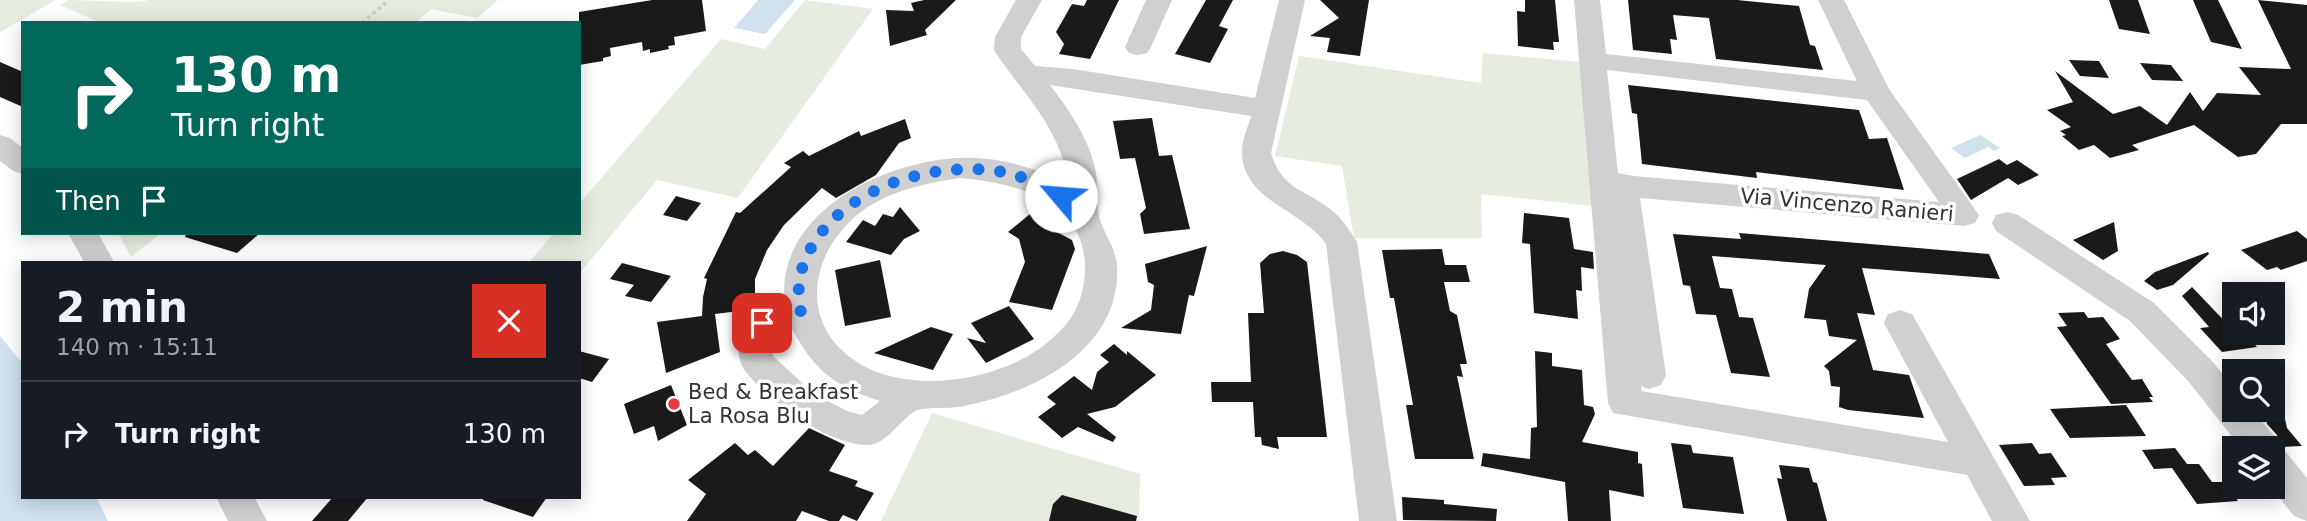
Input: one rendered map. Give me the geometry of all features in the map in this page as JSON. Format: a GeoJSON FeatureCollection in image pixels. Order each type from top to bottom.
{"type":"FeatureCollection","features":[{"type":"Feature","properties":{"kind":"street"},"geometry":{"type":"LineString","coordinates":[[1029,0],[1008,37],[1007,50],[1027,74],[1065,132],[1079,164],[1084,217]]}},
{"type":"Feature","properties":{"kind":"street"},"geometry":{"type":"LineString","coordinates":[[1138,47],[1159,0]]}},
{"type":"Feature","properties":{"kind":"street"},"geometry":{"type":"LineString","coordinates":[[1293,0],[1256,153],[1260,171],[1277,193],[1320,215],[1334,228],[1341,242],[1378,521]]}},
{"type":"Feature","properties":{"kind":"street"},"geometry":{"type":"LineString","coordinates":[[1587,0],[1625,403],[1978,462]]}},
{"type":"Feature","properties":{"kind":"street"},"geometry":{"type":"LineString","coordinates":[[1602,0],[1623,186],[1631,225],[1649,375]]}},
{"type":"Feature","properties":{"kind":"street","name":"Via Vincenzo Ranieri"},"geometry":{"type":"LineString","coordinates":[[1623,186],[1964,215],[1876,92],[1831,0]]}},
{"type":"Feature","properties":{"kind":"street"},"geometry":{"type":"LineString","coordinates":[[1609,62],[1876,92]]}},
{"type":"Feature","properties":{"kind":"street"},"geometry":{"type":"LineString","coordinates":[[1027,74],[1063,77],[1266,109]]}},
{"type":"Feature","properties":{"kind":"street"},"geometry":{"type":"LineString","coordinates":[[0,145],[21,162]]}},
{"type":"Feature","properties":{"kind":"street"},"geometry":{"type":"LineString","coordinates":[[960,169],[997,171],[1032,180],[1061,196],[1084,217],[1099,245],[1103,275],[1095,307],[1074,338],[1043,364],[1003,383],[958,394],[912,394],[872,385],[838,367],[814,342],[801,314],[799,283],[808,253],[827,226],[845,210],[886,185],[922,173],[960,169]]}},
{"type":"Feature","properties":{"kind":"street"},"geometry":{"type":"LineString","coordinates":[[2007,223],[2142,312],[2200,371],[2252,436]]}},
{"type":"Feature","properties":{"kind":"street"},"geometry":{"type":"LineString","coordinates":[[84,235],[98,261]]}},
{"type":"Feature","properties":{"kind":"street"},"geometry":{"type":"LineString","coordinates":[[801,314],[762,323],[753,335],[757,362],[801,403],[838,423],[867,431],[912,394]]}},
{"type":"Feature","properties":{"kind":"street"},"geometry":{"type":"LineString","coordinates":[[1900,323],[2011,521]]}},
{"type":"Feature","properties":{"kind":"street"},"geometry":{"type":"LineString","coordinates":[[2285,478],[2307,505]]}},
{"type":"Feature","properties":{"kind":"street"},"geometry":{"type":"LineString","coordinates":[[235,499],[248,521]]}},
{"type":"Feature","properties":{"kind":"path"},"geometry":{"type":"LineString","coordinates":[[364,21],[390,0]]}},
{"type":"Feature","properties":{"kind":"shaded area"},"geometry":{"type":"Polygon","coordinates":[[[0,0],[56,0],[0,32],[0,0]]]}},
{"type":"Feature","properties":{"kind":"shaded area"},"geometry":{"type":"Polygon","coordinates":[[[69,0],[498,0],[477,18],[431,9],[417,21],[96,21],[60,5],[69,0]]]}},
{"type":"Feature","properties":{"kind":"shaded area"},"geometry":{"type":"Polygon","coordinates":[[[805,0],[873,9],[738,198],[657,180],[581,272],[581,261],[530,261],[552,235],[581,235],[581,202],[721,39],[765,49],[805,0]]]}},
{"type":"Feature","properties":{"kind":"shaded area"},"geometry":{"type":"Polygon","coordinates":[[[1483,53],[1580,62],[1593,206],[1481,194],[1482,238],[1354,238],[1342,166],[1275,156],[1299,56],[1481,83],[1483,53]]]}},
{"type":"Feature","properties":{"kind":"shaded area"},"geometry":{"type":"Polygon","coordinates":[[[119,235],[158,235],[131,257],[119,235]]]}},
{"type":"Feature","properties":{"kind":"shaded area"},"geometry":{"type":"Polygon","coordinates":[[[932,413],[1140,474],[1139,521],[881,521],[932,413]]]}},
{"type":"Feature","properties":{"kind":"water"},"geometry":{"type":"Polygon","coordinates":[[[758,0],[795,0],[765,34],[734,28],[758,0]]]}},
{"type":"Feature","properties":{"kind":"water"},"geometry":{"type":"Polygon","coordinates":[[[1980,135],[2000,148],[1994,151],[1988,147],[1965,158],[1951,148],[1980,135]]]}},
{"type":"Feature","properties":{"kind":"water"},"geometry":{"type":"Polygon","coordinates":[[[0,336],[21,362],[21,499],[97,499],[108,521],[0,521],[0,336]]]}},
{"type":"Feature","properties":{"kind":"building"},"geometry":{"type":"Polygon","coordinates":[[[652,0],[702,0],[706,31],[674,37],[675,45],[668,46],[669,49],[650,53],[650,49],[643,51],[642,42],[610,48],[611,56],[603,58],[603,61],[581,65],[579,12],[652,0]]]}},
{"type":"Feature","properties":{"kind":"building"},"geometry":{"type":"Polygon","coordinates":[[[924,0],[956,0],[925,30],[927,35],[890,46],[886,10],[914,11],[911,3],[924,0]]]}},
{"type":"Feature","properties":{"kind":"building"},"geometry":{"type":"Polygon","coordinates":[[[1087,0],[1119,0],[1090,59],[1059,54],[1064,44],[1056,32],[1072,4],[1084,6],[1087,0]]]}},
{"type":"Feature","properties":{"kind":"building"},"geometry":{"type":"Polygon","coordinates":[[[1206,0],[1233,0],[1219,26],[1228,29],[1210,63],[1175,54],[1206,0]]]}},
{"type":"Feature","properties":{"kind":"building"},"geometry":{"type":"Polygon","coordinates":[[[1320,0],[1369,0],[1360,56],[1327,52],[1330,38],[1310,36],[1339,18],[1320,0]]]}},
{"type":"Feature","properties":{"kind":"building"},"geometry":{"type":"Polygon","coordinates":[[[1525,0],[1555,0],[1559,42],[1553,42],[1554,50],[1518,46],[1517,11],[1525,12],[1525,0]]]}},
{"type":"Feature","properties":{"kind":"building"},"geometry":{"type":"Polygon","coordinates":[[[1628,0],[1737,0],[1799,6],[1810,45],[1815,46],[1823,70],[1716,59],[1709,18],[1673,15],[1677,40],[1670,39],[1672,54],[1633,50],[1628,0]]]}},
{"type":"Feature","properties":{"kind":"building"},"geometry":{"type":"Polygon","coordinates":[[[2109,0],[2138,0],[2150,34],[2119,29],[2109,0]]]}},
{"type":"Feature","properties":{"kind":"building"},"geometry":{"type":"Polygon","coordinates":[[[2193,0],[2218,0],[2242,49],[2211,42],[2193,0]]]}},
{"type":"Feature","properties":{"kind":"building"},"geometry":{"type":"Polygon","coordinates":[[[2258,0],[2307,5],[2307,124],[2281,124],[2256,154],[2238,157],[2194,125],[2132,145],[2139,150],[2110,158],[2094,145],[2079,150],[2062,136],[2066,135],[2060,131],[2071,127],[2047,110],[2073,102],[2055,71],[2113,114],[2140,106],[2167,125],[2190,92],[2203,111],[2217,93],[2261,95],[2239,67],[2291,69],[2258,0]]]}},
{"type":"Feature","properties":{"kind":"building"},"geometry":{"type":"Polygon","coordinates":[[[2069,60],[2099,61],[2109,78],[2080,76],[2069,60]]]}},
{"type":"Feature","properties":{"kind":"building"},"geometry":{"type":"Polygon","coordinates":[[[0,62],[21,71],[21,106],[0,97],[0,62]]]}},
{"type":"Feature","properties":{"kind":"building"},"geometry":{"type":"Polygon","coordinates":[[[2140,63],[2171,65],[2183,81],[2152,80],[2140,63]]]}},
{"type":"Feature","properties":{"kind":"building"},"geometry":{"type":"Polygon","coordinates":[[[1628,85],[1859,110],[1869,139],[1887,138],[1904,190],[1756,172],[1757,178],[1642,164],[1637,114],[1632,113],[1628,85]]]}},
{"type":"Feature","properties":{"kind":"building"},"geometry":{"type":"Polygon","coordinates":[[[1152,118],[1159,156],[1172,155],[1190,229],[1144,234],[1140,214],[1146,208],[1135,158],[1120,159],[1113,121],[1152,118]]]}},
{"type":"Feature","properties":{"kind":"building"},"geometry":{"type":"Polygon","coordinates":[[[905,119],[911,138],[899,143],[876,175],[836,198],[822,188],[784,225],[767,250],[755,279],[755,309],[715,314],[720,352],[666,373],[657,322],[702,316],[707,279],[704,278],[736,212],[740,213],[791,167],[784,163],[803,151],[809,156],[859,131],[861,136],[905,119]]]}},
{"type":"Feature","properties":{"kind":"building"},"geometry":{"type":"Polygon","coordinates":[[[1999,159],[2007,165],[2017,160],[2039,175],[2018,185],[2008,178],[1971,200],[1957,179],[1999,159]]]}},
{"type":"Feature","properties":{"kind":"building"},"geometry":{"type":"Polygon","coordinates":[[[676,196],[701,203],[687,221],[663,215],[676,196]]]}},
{"type":"Feature","properties":{"kind":"building"},"geometry":{"type":"Polygon","coordinates":[[[900,207],[920,231],[904,239],[891,255],[846,242],[863,220],[875,226],[883,214],[893,217],[900,207]]]}},
{"type":"Feature","properties":{"kind":"building"},"geometry":{"type":"Polygon","coordinates":[[[1036,209],[1039,222],[1050,220],[1053,230],[1072,240],[1075,249],[1052,310],[1009,302],[1025,262],[1019,239],[1008,232],[1036,209]]]}},
{"type":"Feature","properties":{"kind":"building"},"geometry":{"type":"Polygon","coordinates":[[[1524,213],[1569,218],[1574,249],[1593,252],[1594,269],[1581,267],[1582,291],[1576,290],[1578,319],[1534,313],[1530,244],[1522,243],[1524,213]]]}},
{"type":"Feature","properties":{"kind":"building"},"geometry":{"type":"Polygon","coordinates":[[[2114,222],[2118,251],[2103,260],[2073,240],[2114,222]]]}},
{"type":"Feature","properties":{"kind":"building"},"geometry":{"type":"Polygon","coordinates":[[[2297,231],[2307,239],[2307,261],[2281,270],[2277,267],[2267,270],[2241,250],[2297,231]]]}},
{"type":"Feature","properties":{"kind":"building"},"geometry":{"type":"Polygon","coordinates":[[[1739,233],[1989,254],[2000,279],[1862,268],[1875,315],[1857,313],[1873,370],[1909,375],[1924,418],[1848,410],[1839,407],[1840,387],[1831,386],[1829,371],[1824,366],[1857,340],[1829,336],[1826,320],[1804,318],[1809,289],[1826,265],[1712,256],[1720,288],[1732,289],[1739,317],[1753,318],[1770,377],[1731,373],[1716,315],[1696,314],[1690,286],[1683,285],[1673,234],[1741,239],[1739,233]]]}},
{"type":"Feature","properties":{"kind":"building"},"geometry":{"type":"Polygon","coordinates":[[[186,235],[258,235],[237,253],[186,235]]]}},
{"type":"Feature","properties":{"kind":"building"},"geometry":{"type":"Polygon","coordinates":[[[1207,246],[1194,296],[1189,295],[1181,334],[1121,328],[1151,310],[1154,285],[1148,282],[1145,264],[1207,246]]]}},
{"type":"Feature","properties":{"kind":"building"},"geometry":{"type":"Polygon","coordinates":[[[1442,249],[1445,265],[1466,265],[1470,282],[1444,282],[1450,311],[1457,315],[1467,364],[1460,364],[1463,377],[1457,376],[1474,459],[1415,459],[1406,405],[1413,405],[1394,298],[1390,298],[1382,250],[1442,249]]]}},
{"type":"Feature","properties":{"kind":"building"},"geometry":{"type":"Polygon","coordinates":[[[1283,251],[1297,255],[1307,262],[1327,437],[1277,437],[1279,449],[1262,445],[1261,437],[1255,437],[1253,402],[1212,402],[1211,382],[1251,382],[1248,313],[1264,313],[1260,263],[1270,254],[1283,251]]]}},
{"type":"Feature","properties":{"kind":"building"},"geometry":{"type":"Polygon","coordinates":[[[2208,252],[2209,254],[2173,285],[2157,290],[2144,281],[2155,272],[2208,252]]]}},
{"type":"Feature","properties":{"kind":"building"},"geometry":{"type":"Polygon","coordinates":[[[880,260],[891,317],[845,326],[835,270],[880,260]]]}},
{"type":"Feature","properties":{"kind":"building"},"geometry":{"type":"Polygon","coordinates":[[[622,263],[671,276],[651,302],[625,296],[634,285],[610,279],[622,263]]]}},
{"type":"Feature","properties":{"kind":"building"},"geometry":{"type":"Polygon","coordinates":[[[2192,287],[2222,318],[2222,345],[2257,347],[2222,352],[2200,328],[2209,327],[2182,296],[2192,287]]]}},
{"type":"Feature","properties":{"kind":"building"},"geometry":{"type":"Polygon","coordinates":[[[1009,306],[1034,339],[986,363],[967,338],[986,343],[971,323],[1009,306]]]}},
{"type":"Feature","properties":{"kind":"building"},"geometry":{"type":"Polygon","coordinates":[[[2084,312],[2088,318],[2103,317],[2120,339],[2106,344],[2132,380],[2142,379],[2153,397],[2149,397],[2153,402],[2111,404],[2057,327],[2067,326],[2058,313],[2084,312]]]}},
{"type":"Feature","properties":{"kind":"building"},"geometry":{"type":"Polygon","coordinates":[[[931,327],[953,334],[933,370],[874,353],[931,327]]]}},
{"type":"Feature","properties":{"kind":"building"},"geometry":{"type":"Polygon","coordinates":[[[1114,344],[1156,375],[1115,407],[1087,414],[1116,437],[1113,442],[1078,427],[1062,438],[1038,417],[1056,404],[1047,397],[1074,376],[1092,390],[1097,372],[1109,362],[1100,355],[1114,344]]]}},
{"type":"Feature","properties":{"kind":"building"},"geometry":{"type":"Polygon","coordinates":[[[1535,351],[1552,353],[1552,366],[1582,370],[1584,405],[1593,407],[1595,414],[1582,442],[1638,452],[1638,463],[1642,464],[1644,497],[1609,490],[1611,521],[1568,521],[1565,482],[1481,466],[1483,453],[1530,459],[1531,428],[1537,427],[1535,351]]]}},
{"type":"Feature","properties":{"kind":"building"},"geometry":{"type":"Polygon","coordinates":[[[581,352],[609,359],[592,382],[581,379],[581,352]]]}},
{"type":"Feature","properties":{"kind":"building"},"geometry":{"type":"Polygon","coordinates":[[[671,385],[687,425],[658,441],[654,426],[634,434],[624,404],[671,385]]]}},
{"type":"Feature","properties":{"kind":"building"},"geometry":{"type":"Polygon","coordinates":[[[2126,405],[2146,436],[2070,438],[2050,409],[2126,405]]]}},
{"type":"Feature","properties":{"kind":"building"},"geometry":{"type":"Polygon","coordinates":[[[2285,419],[2287,428],[2302,446],[2285,447],[2285,436],[2277,436],[2267,424],[2285,422],[2285,419]]]}},
{"type":"Feature","properties":{"kind":"building"},"geometry":{"type":"Polygon","coordinates":[[[809,428],[845,445],[829,471],[858,481],[855,486],[874,493],[857,521],[843,515],[839,521],[829,521],[802,511],[796,521],[687,521],[706,494],[688,480],[735,443],[748,455],[755,450],[773,466],[809,428]]]}},
{"type":"Feature","properties":{"kind":"building"},"geometry":{"type":"Polygon","coordinates":[[[1671,443],[1691,445],[1693,453],[1733,457],[1744,514],[1683,508],[1671,443]]]}},
{"type":"Feature","properties":{"kind":"building"},"geometry":{"type":"Polygon","coordinates":[[[2032,443],[2039,454],[2051,453],[2067,477],[2051,478],[2055,485],[2024,486],[1999,445],[2032,443]]]}},
{"type":"Feature","properties":{"kind":"building"},"geometry":{"type":"Polygon","coordinates":[[[2175,448],[2187,464],[2199,464],[2212,482],[2222,482],[2222,499],[2238,501],[2197,504],[2172,468],[2154,469],[2142,450],[2175,448]]]}},
{"type":"Feature","properties":{"kind":"building"},"geometry":{"type":"Polygon","coordinates":[[[1779,465],[1809,468],[1813,482],[1817,483],[1827,521],[1787,521],[1777,478],[1782,479],[1779,465]]]}},
{"type":"Feature","properties":{"kind":"building"},"geometry":{"type":"Polygon","coordinates":[[[1062,495],[1137,516],[1136,521],[1049,521],[1053,504],[1062,495]]]}},
{"type":"Feature","properties":{"kind":"building"},"geometry":{"type":"Polygon","coordinates":[[[1402,497],[1444,500],[1444,504],[1497,509],[1496,521],[1403,520],[1402,497]]]}},
{"type":"Feature","properties":{"kind":"building"},"geometry":{"type":"Polygon","coordinates":[[[331,499],[366,499],[348,521],[312,521],[331,499]]]}},
{"type":"Feature","properties":{"kind":"building"},"geometry":{"type":"Polygon","coordinates":[[[483,499],[546,499],[533,517],[483,499]]]}},
{"type":"Feature","properties":{"kind":"place","name":"Bed & Breakfast La Rosa Blu"},"geometry":{"type":"Point","coordinates":[674,404]}},
{"type":"Feature","properties":{"kind":"route"},"geometry":{"type":"LineString","coordinates":[[762,323],[801,314],[799,283],[808,253],[827,226],[854,202],[886,185],[922,173],[960,169],[997,171],[1032,180],[1061,196]]}}]}
